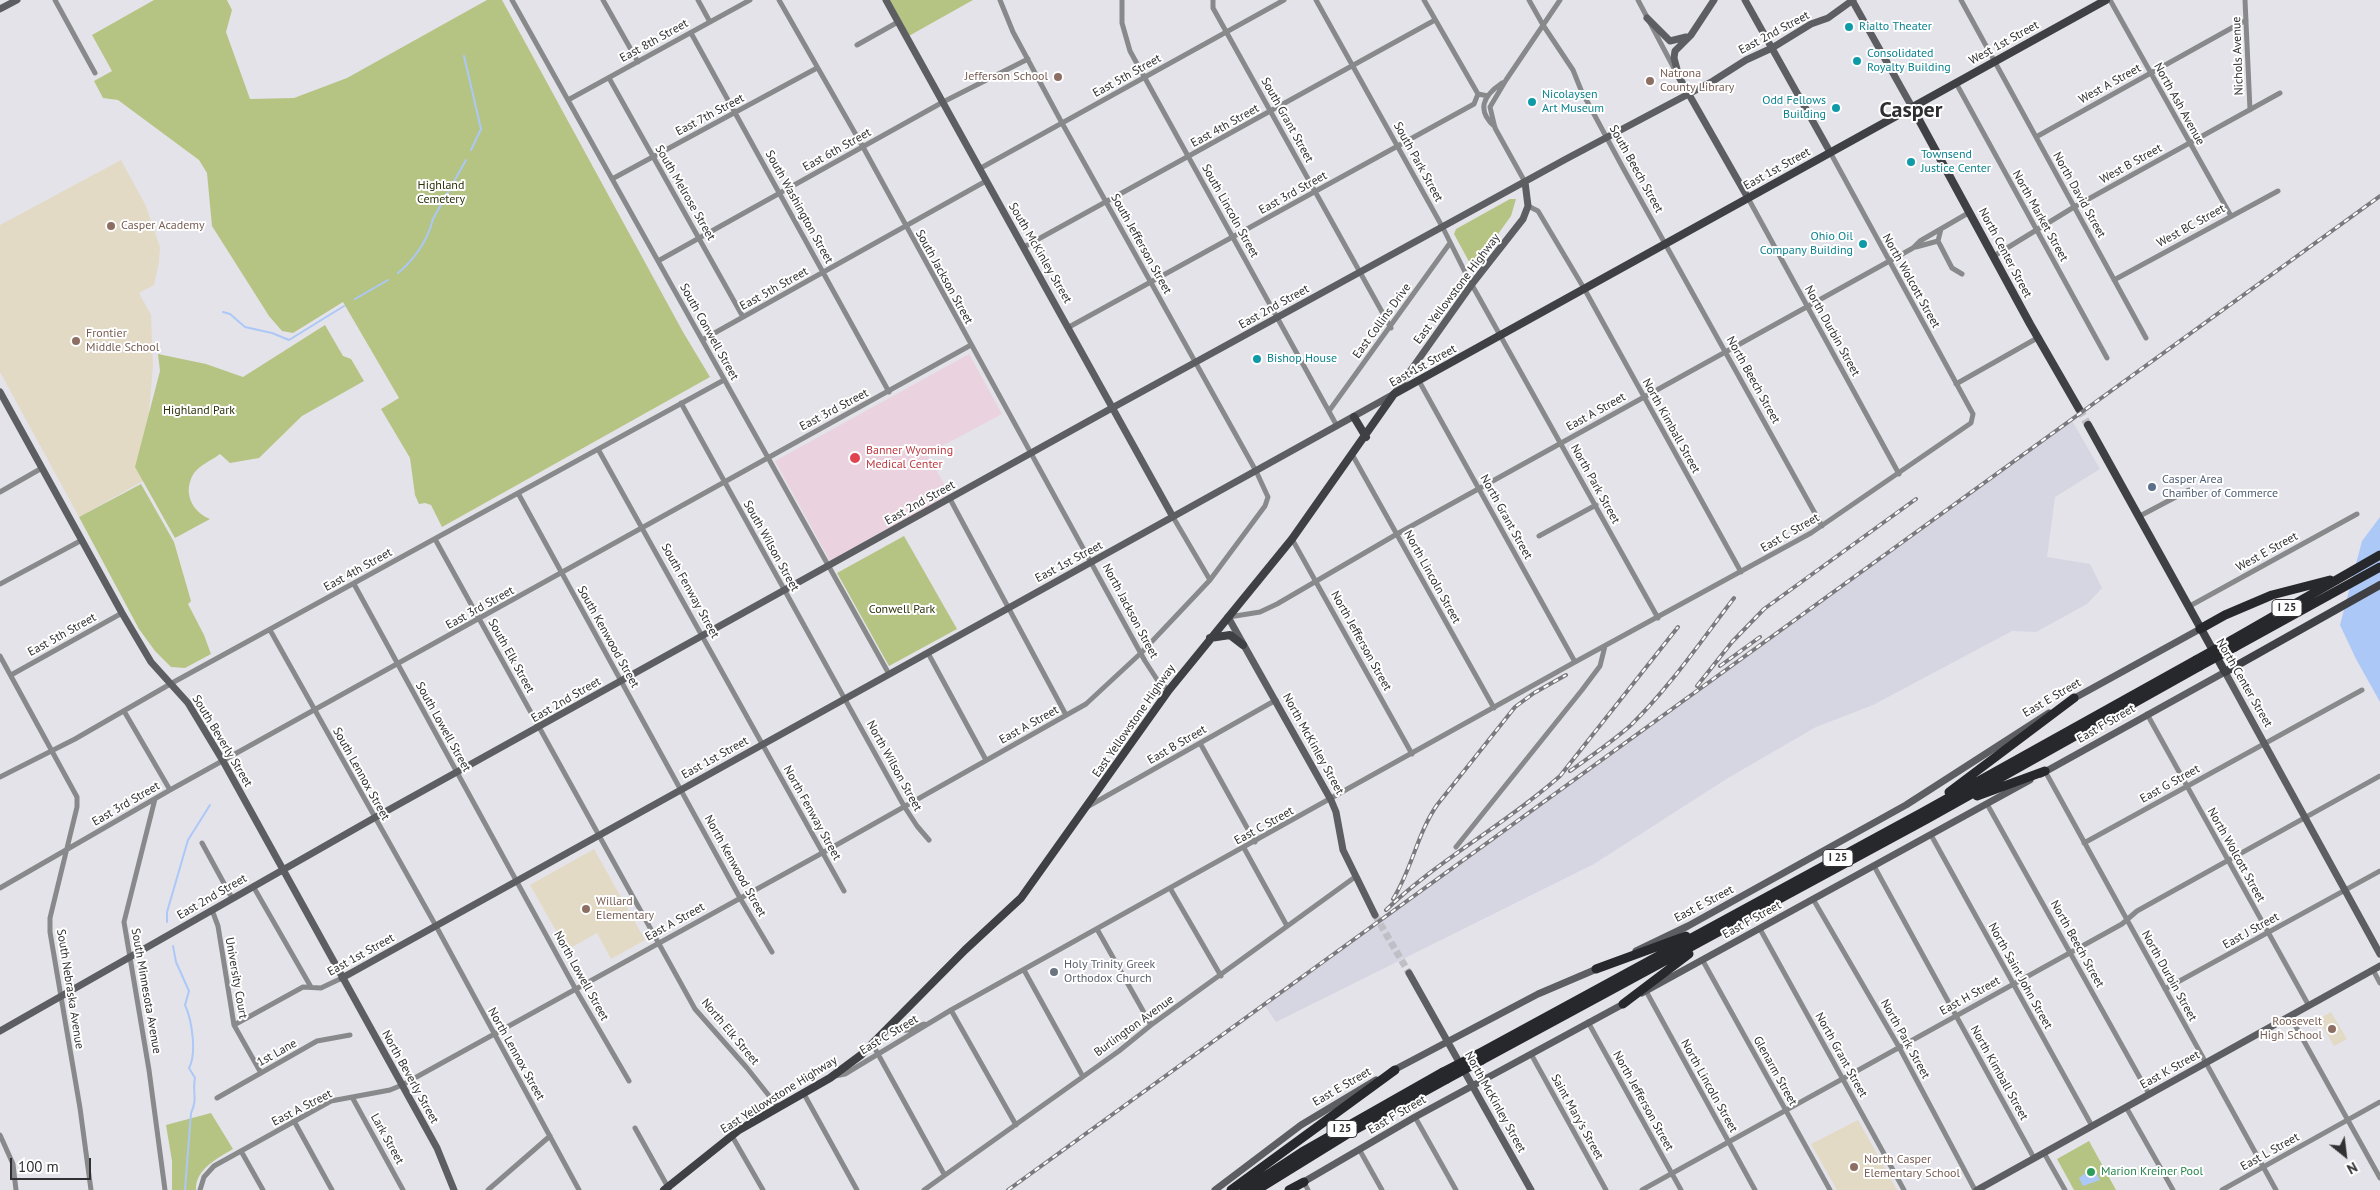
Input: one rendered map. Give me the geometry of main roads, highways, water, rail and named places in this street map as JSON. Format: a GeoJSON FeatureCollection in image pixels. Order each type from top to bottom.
{"type":"FeatureCollection","features":[{"type":"Feature","properties":{"kind":"highway","name":"I 25"},"geometry":{"type":"LineString","coordinates":[[2234,643],[2342,576],[2380,555]]}},
{"type":"Feature","properties":{"kind":"highway","name":"I 25"},"geometry":{"type":"LineString","coordinates":[[1244,1190],[1302,1152],[1925,815],[2234,643],[2380,567]]}},
{"type":"Feature","properties":{"kind":"highway"},"geometry":{"type":"LineString","coordinates":[[2200,629],[2225,615],[2272,595],[2342,576]]}},
{"type":"Feature","properties":{"kind":"highway"},"geometry":{"type":"LineString","coordinates":[[1925,815],[2074,698]]}},
{"type":"Feature","properties":{"kind":"highway"},"geometry":{"type":"LineString","coordinates":[[1925,815],[2045,771]]}},
{"type":"Feature","properties":{"kind":"highway"},"geometry":{"type":"LineString","coordinates":[[1596,969],[1743,914]]}},
{"type":"Feature","properties":{"kind":"highway"},"geometry":{"type":"LineString","coordinates":[[1623,1004],[1743,914]]}},
{"type":"Feature","properties":{"kind":"highway"},"geometry":{"type":"LineString","coordinates":[[1231,1190],[1394,1070]]}},
{"type":"Feature","properties":{"kind":"highway","name":"I 25"},"geometry":{"type":"LineString","coordinates":[[1257,1190],[1445,1076]]}},
{"type":"Feature","properties":{"kind":"highway"},"geometry":{"type":"LineString","coordinates":[[1290,1190],[1306,1186]]}},
{"type":"Feature","properties":{"kind":"main road"},"geometry":{"type":"LineString","coordinates":[[0,9],[17,0]]}},
{"type":"Feature","properties":{"kind":"main road","name":"South McKinley Street"},"geometry":{"type":"LineString","coordinates":[[886,0],[1173,517]]}},
{"type":"Feature","properties":{"kind":"main road"},"geometry":{"type":"LineString","coordinates":[[1714,0],[1691,35],[1675,51],[1674,58],[1679,77],[1748,198]]}},
{"type":"Feature","properties":{"kind":"main road"},"geometry":{"type":"LineString","coordinates":[[1745,0],[1830,152]]}},
{"type":"Feature","properties":{"kind":"main road"},"geometry":{"type":"LineString","coordinates":[[1853,0],[1912,107]]}},
{"type":"Feature","properties":{"kind":"main road","name":"East 2nd Street"},"geometry":{"type":"LineString","coordinates":[[0,1031],[374,818],[829,567],[1112,408],[1713,81],[1746,60],[1772,48],[1811,24],[1834,14],[1853,0]]}},
{"type":"Feature","properties":{"kind":"main road","name":"West 1st Street"},"geometry":{"type":"LineString","coordinates":[[1912,107],[2106,0]]}},
{"type":"Feature","properties":{"kind":"main road"},"geometry":{"type":"LineString","coordinates":[[1647,18],[1670,41],[1691,35]]}},
{"type":"Feature","properties":{"kind":"main road","name":"East 1st Street"},"geometry":{"type":"LineString","coordinates":[[342,978],[1912,107]]}},
{"type":"Feature","properties":{"kind":"main road","name":"North Center Street"},"geometry":{"type":"LineString","coordinates":[[1912,107],[2079,409]]}},
{"type":"Feature","properties":{"kind":"main road","name":"East Yellowstone Highway"},"geometry":{"type":"LineString","coordinates":[[667,1189],[732,1136],[778,1107],[830,1078],[873,1045],[965,950],[1021,898],[1169,690],[1292,539],[1353,456],[1394,394],[1472,284],[1523,219],[1528,206],[1525,182]]}},
{"type":"Feature","properties":{"kind":"main road","name":"South Beverly Street"},"geometry":{"type":"LineString","coordinates":[[1,396],[122,613],[152,662],[172,683],[195,713],[342,978]]}},
{"type":"Feature","properties":{"kind":"main road"},"geometry":{"type":"LineString","coordinates":[[1354,417],[1366,436]]}},
{"type":"Feature","properties":{"kind":"main road","name":"North Center Street"},"geometry":{"type":"LineString","coordinates":[[2088,425],[2137,518],[2265,742],[2380,954]]}},
{"type":"Feature","properties":{"kind":"main road"},"geometry":{"type":"LineString","coordinates":[[2225,672],[2380,586]]}},
{"type":"Feature","properties":{"kind":"main road","name":"North McKinley Street"},"geometry":{"type":"LineString","coordinates":[[1228,617],[1331,800],[1336,812],[1343,850],[1375,915]]}},
{"type":"Feature","properties":{"kind":"main road","name":"East E Street"},"geometry":{"type":"LineString","coordinates":[[1215,1190],[1329,1106],[1538,994],[1688,926],[1906,805],[2012,735],[2074,698],[2200,629]]}},
{"type":"Feature","properties":{"kind":"main road"},"geometry":{"type":"LineString","coordinates":[[1210,638],[1230,635],[1244,645]]}},
{"type":"Feature","properties":{"kind":"main road","name":"East F Street"},"geometry":{"type":"LineString","coordinates":[[1306,1186],[1359,1149],[1472,1085],[1931,836],[2146,714],[2225,672]]}},
{"type":"Feature","properties":{"kind":"main road","name":"East K Street"},"geometry":{"type":"LineString","coordinates":[[1976,1190],[2376,968]]}},
{"type":"Feature","properties":{"kind":"main road","name":"North McKinley Street"},"geometry":{"type":"LineString","coordinates":[[1409,974],[1531,1190]]}},
{"type":"Feature","properties":{"kind":"main road","name":"North Beverly Street"},"geometry":{"type":"LineString","coordinates":[[342,978],[437,1148],[454,1190]]}},
{"type":"Feature","properties":{"kind":"water"},"geometry":{"type":"Polygon","coordinates":[[[2380,517],[2380,702],[2340,625],[2362,541],[2380,517]]]}},
{"type":"Feature","properties":{"kind":"water","name":"Marion Kreiner Pool"},"geometry":{"type":"Polygon","coordinates":[[[2093,1167],[2100,1180],[2083,1186],[2079,1178],[2093,1167]]]}},
{"type":"Feature","properties":{"kind":"waterway"},"geometry":{"type":"LineString","coordinates":[[464,56],[481,129],[471,150]]}},
{"type":"Feature","properties":{"kind":"waterway"},"geometry":{"type":"LineString","coordinates":[[398,273],[410,262],[424,242],[433,219],[466,160]]}},
{"type":"Feature","properties":{"kind":"waterway"},"geometry":{"type":"LineString","coordinates":[[355,299],[388,280]]}},
{"type":"Feature","properties":{"kind":"waterway"},"geometry":{"type":"LineString","coordinates":[[223,312],[230,314],[245,327],[272,333],[289,340],[344,306]]}},
{"type":"Feature","properties":{"kind":"waterway"},"geometry":{"type":"LineString","coordinates":[[167,922],[167,912],[188,840],[210,805]]}},
{"type":"Feature","properties":{"kind":"waterway"},"geometry":{"type":"LineString","coordinates":[[173,946],[176,962],[189,991],[185,1005],[188,1011],[193,1046],[189,1068],[195,1078],[195,1099],[191,1113],[185,1190]]}},
{"type":"Feature","properties":{"kind":"tunnel"},"geometry":{"type":"LineString","coordinates":[[2079,409],[2088,425]]}},
{"type":"Feature","properties":{"kind":"tunnel"},"geometry":{"type":"LineString","coordinates":[[1375,915],[1409,973]]}},
{"type":"Feature","properties":{"kind":"railway"},"geometry":{"type":"LineString","coordinates":[[1008,1190],[2380,196]]}},
{"type":"Feature","properties":{"kind":"railway"},"geometry":{"type":"LineString","coordinates":[[1697,686],[1732,642],[1764,609],[1916,499]]}},
{"type":"Feature","properties":{"kind":"railway"},"geometry":{"type":"LineString","coordinates":[[1570,771],[1631,725],[1685,663],[1734,598]]}},
{"type":"Feature","properties":{"kind":"railway"},"geometry":{"type":"LineString","coordinates":[[1386,910],[1428,874],[1539,794],[1560,776],[1678,627]]}},
{"type":"Feature","properties":{"kind":"railway"},"geometry":{"type":"LineString","coordinates":[[1720,666],[1760,637]]}},
{"type":"Feature","properties":{"kind":"railway"},"geometry":{"type":"LineString","coordinates":[[1393,899],[1400,888],[1424,828],[1437,805],[1515,707],[1534,693],[1566,675]]}},
{"type":"Feature","properties":{"kind":"place","name":"Rialto Theater"},"geometry":{"type":"Point","coordinates":[1849,27]}},
{"type":"Feature","properties":{"kind":"place","name":"Consolidated Royalty Building"},"geometry":{"type":"Point","coordinates":[1857,61]}},
{"type":"Feature","properties":{"kind":"place","name":"Jefferson School"},"geometry":{"type":"Point","coordinates":[1058,77]}},
{"type":"Feature","properties":{"kind":"place","name":"Natrona County Library"},"geometry":{"type":"Point","coordinates":[1650,81]}},
{"type":"Feature","properties":{"kind":"place","name":"Nicolaysen Art Museum"},"geometry":{"type":"Point","coordinates":[1532,102]}},
{"type":"Feature","properties":{"kind":"place","name":"Odd Fellows Building"},"geometry":{"type":"Point","coordinates":[1836,108]}},
{"type":"Feature","properties":{"kind":"place","name":"Townsend Justice Center"},"geometry":{"type":"Point","coordinates":[1911,162]}},
{"type":"Feature","properties":{"kind":"place","name":"Casper Academy"},"geometry":{"type":"Point","coordinates":[111,226]}},
{"type":"Feature","properties":{"kind":"place","name":"Ohio Oil Company Building"},"geometry":{"type":"Point","coordinates":[1863,244]}},
{"type":"Feature","properties":{"kind":"place","name":"Frontier Middle School"},"geometry":{"type":"Point","coordinates":[76,341]}},
{"type":"Feature","properties":{"kind":"place","name":"Bishop House"},"geometry":{"type":"Point","coordinates":[1257,359]}},
{"type":"Feature","properties":{"kind":"place","name":"Banner Wyoming Medical Center"},"geometry":{"type":"Point","coordinates":[855,458]}},
{"type":"Feature","properties":{"kind":"place","name":"Casper Area Chamber of Commerce"},"geometry":{"type":"Point","coordinates":[2152,487]}},
{"type":"Feature","properties":{"kind":"place","name":"Willard Elementary"},"geometry":{"type":"Point","coordinates":[586,909]}},
{"type":"Feature","properties":{"kind":"place","name":"Holy Trinity Greek Orthodox Church"},"geometry":{"type":"Point","coordinates":[1054,972]}},
{"type":"Feature","properties":{"kind":"place","name":"Roosevelt High School"},"geometry":{"type":"Point","coordinates":[2332,1029]}},
{"type":"Feature","properties":{"kind":"place","name":"North Casper Elementary School"},"geometry":{"type":"Point","coordinates":[1854,1167]}},
{"type":"Feature","properties":{"kind":"place","name":"Marion Kreiner Pool"},"geometry":{"type":"Point","coordinates":[2091,1172]}},
{"type":"Feature","properties":{"kind":"district","name":"Casper"},"geometry":{"type":"Point","coordinates":[1911,111]}},
{"type":"Feature","properties":{"kind":"park label","name":"Highland Cemetery"},"geometry":{"type":"Point","coordinates":[441,193]}},
{"type":"Feature","properties":{"kind":"park label","name":"Highland Park"},"geometry":{"type":"Point","coordinates":[199,411]}},
{"type":"Feature","properties":{"kind":"park label","name":"Conwell Park"},"geometry":{"type":"Point","coordinates":[902,610]}}]}
